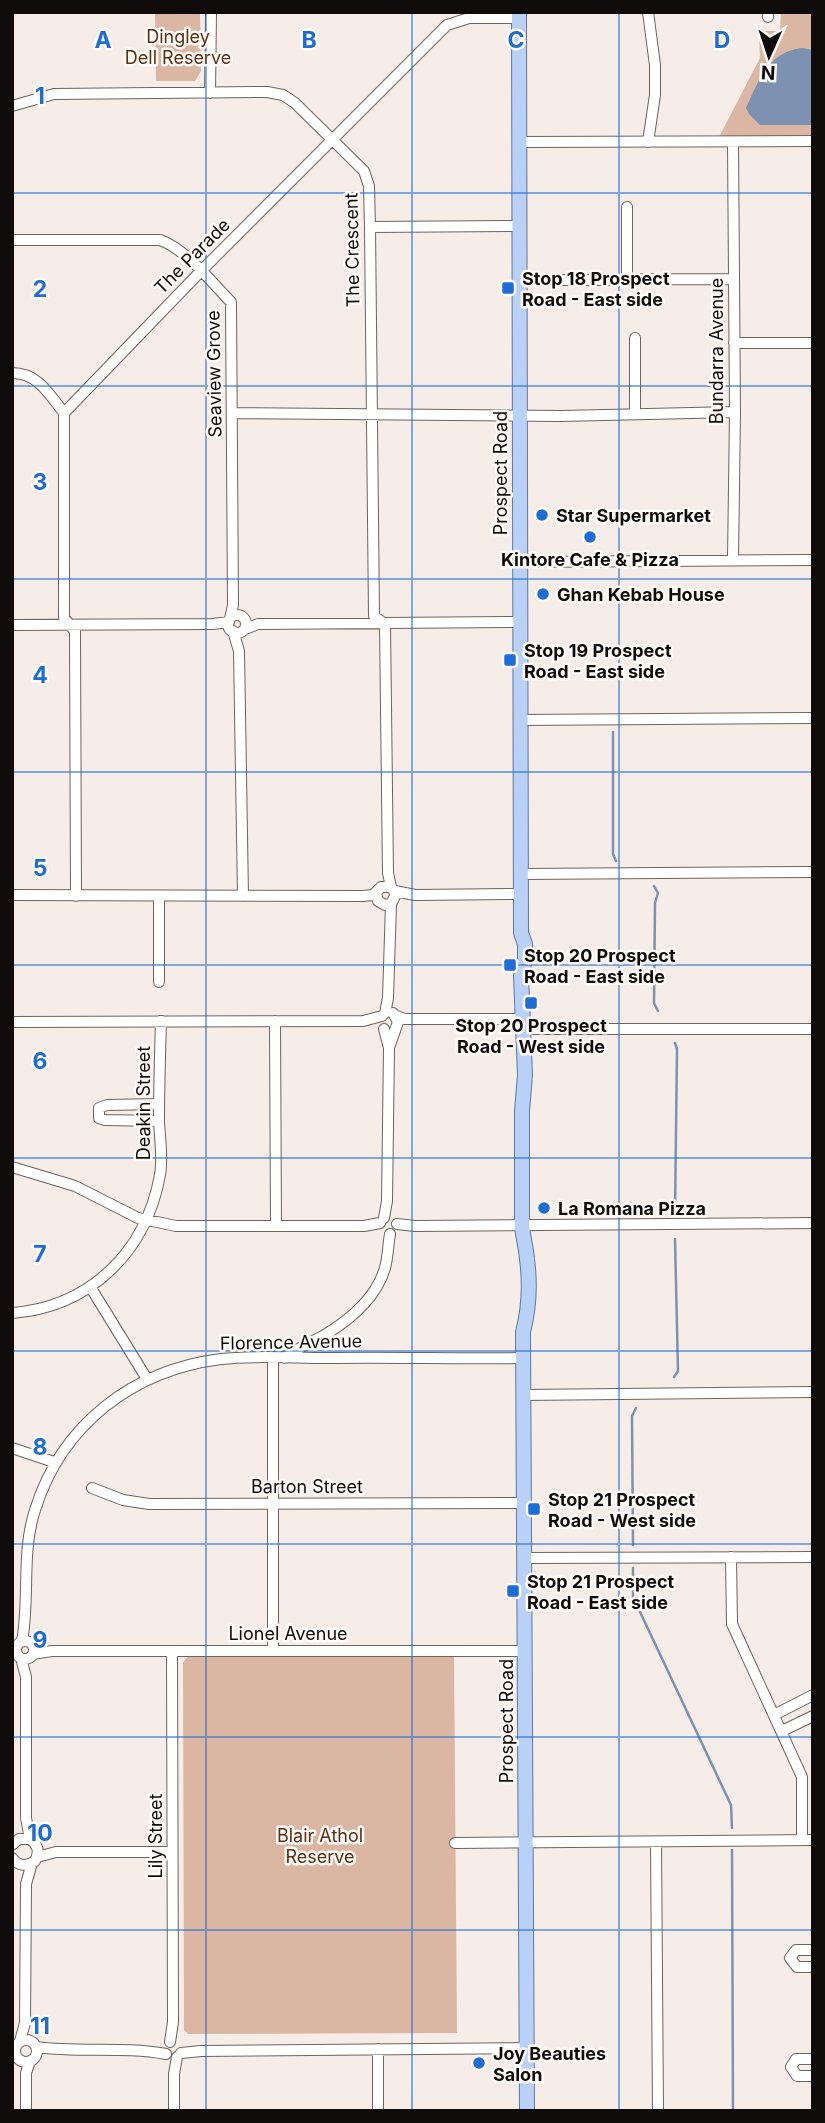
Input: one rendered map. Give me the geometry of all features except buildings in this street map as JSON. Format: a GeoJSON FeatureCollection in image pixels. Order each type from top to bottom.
{"type":"FeatureCollection","features":[{"type":"Feature","properties":{"kind":"main road","name":"Prospect Road"},"geometry":{"type":"LineString","coordinates":[[519,15],[521,933],[525,944],[521,976],[521,1024],[525,1075],[522,1111],[523,1233],[527,1258],[527,1315],[523,1332],[527,2111]]}},
{"type":"Feature","properties":{"kind":"street"},"geometry":{"type":"LineString","coordinates":[[211,12],[211,93]]}},
{"type":"Feature","properties":{"kind":"street"},"geometry":{"type":"LineString","coordinates":[[648,12],[655,65],[648,142]]}},
{"type":"Feature","properties":{"kind":"street","name":"The Parade"},"geometry":{"type":"LineString","coordinates":[[64,413],[201,271],[447,25],[469,18],[519,15]]}},
{"type":"Feature","properties":{"kind":"street","name":"The Crescent"},"geometry":{"type":"LineString","coordinates":[[12,106],[54,94],[267,92],[283,95],[295,103],[364,171],[369,186],[370,227],[374,616],[385,624]]}},
{"type":"Feature","properties":{"kind":"street"},"geometry":{"type":"LineString","coordinates":[[519,142],[813,141]]}},
{"type":"Feature","properties":{"kind":"street","name":"Bundarra Avenue"},"geometry":{"type":"LineString","coordinates":[[733,142],[733,560]]}},
{"type":"Feature","properties":{"kind":"street"},"geometry":{"type":"LineString","coordinates":[[627,206],[627,280]]}},
{"type":"Feature","properties":{"kind":"street"},"geometry":{"type":"LineString","coordinates":[[370,227],[519,226]]}},
{"type":"Feature","properties":{"kind":"street","name":"Seaview Grove"},"geometry":{"type":"LineString","coordinates":[[12,240],[160,240],[170,244],[201,271],[231,302],[233,605],[239,651],[243,895]]}},
{"type":"Feature","properties":{"kind":"street"},"geometry":{"type":"LineString","coordinates":[[519,280],[733,279]]}},
{"type":"Feature","properties":{"kind":"street"},"geometry":{"type":"LineString","coordinates":[[635,338],[635,414]]}},
{"type":"Feature","properties":{"kind":"street"},"geometry":{"type":"LineString","coordinates":[[734,343],[813,342]]}},
{"type":"Feature","properties":{"kind":"street"},"geometry":{"type":"LineString","coordinates":[[12,373],[28,374],[38,381],[64,413],[64,618],[75,631],[76,896]]}},
{"type":"Feature","properties":{"kind":"street"},"geometry":{"type":"LineString","coordinates":[[232,414],[519,415],[735,412]]}},
{"type":"Feature","properties":{"kind":"street"},"geometry":{"type":"LineString","coordinates":[[520,562],[813,560]]}},
{"type":"Feature","properties":{"kind":"street"},"geometry":{"type":"LineString","coordinates":[[12,625],[519,622]]}},
{"type":"Feature","properties":{"kind":"street"},"geometry":{"type":"LineString","coordinates":[[273,1651],[273,1503],[279,1358],[332,1329],[363,1306],[373,1293],[385,1268],[387,1251],[389,923],[385,624]]}},
{"type":"Feature","properties":{"kind":"street"},"geometry":{"type":"LineString","coordinates":[[520,720],[813,718]]}},
{"type":"Feature","properties":{"kind":"street"},"geometry":{"type":"LineString","coordinates":[[521,874],[813,872]]}},
{"type":"Feature","properties":{"kind":"street"},"geometry":{"type":"LineString","coordinates":[[12,895],[521,894]]}},
{"type":"Feature","properties":{"kind":"street"},"geometry":{"type":"LineString","coordinates":[[159,896],[159,982]]}},
{"type":"Feature","properties":{"kind":"street"},"geometry":{"type":"LineString","coordinates":[[12,1022],[415,1019],[521,1024],[813,1029]]}},
{"type":"Feature","properties":{"kind":"street","name":"Deakin Street"},"geometry":{"type":"LineString","coordinates":[[12,1313],[32,1311],[62,1302],[91,1288],[123,1259],[147,1221],[161,1174],[161,1021]]}},
{"type":"Feature","properties":{"kind":"street"},"geometry":{"type":"LineString","coordinates":[[275,1021],[276,1226]]}},
{"type":"Feature","properties":{"kind":"street"},"geometry":{"type":"LineString","coordinates":[[159,1104],[107,1105],[99,1108],[99,1118],[159,1121]]}},
{"type":"Feature","properties":{"kind":"street"},"geometry":{"type":"LineString","coordinates":[[14,1169],[75,1186],[147,1221],[176,1226],[415,1226],[523,1233],[813,1223]]}},
{"type":"Feature","properties":{"kind":"street"},"geometry":{"type":"LineString","coordinates":[[91,1288],[147,1379]]}},
{"type":"Feature","properties":{"kind":"street","name":"Florence Avenue"},"geometry":{"type":"LineString","coordinates":[[26,2111],[23,2052],[28,1848],[26,1677],[23,1650],[25,1559],[34,1511],[54,1462],[104,1406],[147,1379],[172,1369],[222,1359],[523,1358]]}},
{"type":"Feature","properties":{"kind":"street"},"geometry":{"type":"LineString","coordinates":[[523,1395],[813,1392]]}},
{"type":"Feature","properties":{"kind":"street"},"geometry":{"type":"LineString","coordinates":[[12,1448],[54,1462]]}},
{"type":"Feature","properties":{"kind":"street","name":"Barton Street"},"geometry":{"type":"LineString","coordinates":[[92,1488],[123,1500],[149,1504],[524,1503]]}},
{"type":"Feature","properties":{"kind":"street"},"geometry":{"type":"LineString","coordinates":[[525,1558],[813,1557]]}},
{"type":"Feature","properties":{"kind":"street"},"geometry":{"type":"LineString","coordinates":[[455,1843],[807,1840],[802,1777],[732,1624],[731,1558]]}},
{"type":"Feature","properties":{"kind":"street","name":"Lionel Avenue"},"geometry":{"type":"LineString","coordinates":[[23,1650],[525,1651]]}},
{"type":"Feature","properties":{"kind":"street","name":"Lily Street"},"geometry":{"type":"LineString","coordinates":[[172,1651],[174,2111]]}},
{"type":"Feature","properties":{"kind":"street"},"geometry":{"type":"LineString","coordinates":[[774,1715],[813,1695]]}},
{"type":"Feature","properties":{"kind":"street"},"geometry":{"type":"LineString","coordinates":[[782,1731],[813,1716]]}},
{"type":"Feature","properties":{"kind":"street"},"geometry":{"type":"LineString","coordinates":[[656,1842],[658,2111]]}},
{"type":"Feature","properties":{"kind":"street"},"geometry":{"type":"LineString","coordinates":[[15,1861],[25,1865],[28,1848],[56,1852],[172,1852]]}},
{"type":"Feature","properties":{"kind":"street","name":"Florence Avenue"},"geometry":{"type":"LineString","coordinates":[[15,1861],[26,1884]]}},
{"type":"Feature","properties":{"kind":"street"},"geometry":{"type":"LineString","coordinates":[[813,1950],[796,1950],[790,1958],[797,1967],[813,1967]]}},
{"type":"Feature","properties":{"kind":"street"},"geometry":{"type":"LineString","coordinates":[[23,2052],[527,2048]]}},
{"type":"Feature","properties":{"kind":"street"},"geometry":{"type":"LineString","coordinates":[[378,2049],[378,2111]]}},
{"type":"Feature","properties":{"kind":"street"},"geometry":{"type":"LineString","coordinates":[[813,2059],[796,2059],[791,2067],[797,2076],[813,2076]]}},
{"type":"Feature","properties":{"kind":"green space","name":"Dingley Dell Reserve"},"geometry":{"type":"Polygon","coordinates":[[[155,12],[200,12],[201,71],[195,81],[156,81],[155,12]]]}},
{"type":"Feature","properties":{"kind":"green space"},"geometry":{"type":"Polygon","coordinates":[[[781,12],[810,12],[813,22],[813,136],[719,137],[760,58],[759,31],[780,31],[781,12]]]}},
{"type":"Feature","properties":{"kind":"green space","name":"Blair Athol Reserve"},"geometry":{"type":"Polygon","coordinates":[[[454,1656],[457,2033],[188,2034],[184,2030],[183,1662],[188,1657],[454,1656]]]}},
{"type":"Feature","properties":{"kind":"water"},"geometry":{"type":"Polygon","coordinates":[[[802,48],[813,50],[813,125],[760,125],[746,108],[760,78],[781,55],[802,48]]]}},
{"type":"Feature","properties":{"kind":"waterway"},"geometry":{"type":"LineString","coordinates":[[613,732],[613,854],[616,861]]}},
{"type":"Feature","properties":{"kind":"waterway"},"geometry":{"type":"LineString","coordinates":[[654,886],[658,893],[655,903],[654,1003],[658,1011]]}},
{"type":"Feature","properties":{"kind":"waterway"},"geometry":{"type":"LineString","coordinates":[[675,1043],[675,1213]]}},
{"type":"Feature","properties":{"kind":"waterway"},"geometry":{"type":"LineString","coordinates":[[674,1377],[678,1371],[675,1239]]}},
{"type":"Feature","properties":{"kind":"waterway"},"geometry":{"type":"LineString","coordinates":[[633,1545],[632,1416],[636,1408]]}},
{"type":"Feature","properties":{"kind":"waterway"},"geometry":{"type":"LineString","coordinates":[[633,1568],[633,1597],[731,1805],[732,1828]]}},
{"type":"Feature","properties":{"kind":"waterway"},"geometry":{"type":"LineString","coordinates":[[732,1850],[733,2111]]}},
{"type":"Feature","properties":{"kind":"place","name":"Stop 18 Prospect Road - East side"},"geometry":{"type":"Point","coordinates":[508,288]}},
{"type":"Feature","properties":{"kind":"place","name":"Star Supermarket"},"geometry":{"type":"Point","coordinates":[542,515]}},
{"type":"Feature","properties":{"kind":"place","name":"Kintore Cafe & Pizza"},"geometry":{"type":"Point","coordinates":[590,537]}},
{"type":"Feature","properties":{"kind":"place","name":"Ghan Kebab House"},"geometry":{"type":"Point","coordinates":[543,594]}},
{"type":"Feature","properties":{"kind":"place","name":"Stop 19 Prospect Road - East side"},"geometry":{"type":"Point","coordinates":[510,660]}},
{"type":"Feature","properties":{"kind":"place","name":"Stop 20 Prospect Road - East side"},"geometry":{"type":"Point","coordinates":[510,965]}},
{"type":"Feature","properties":{"kind":"place","name":"Stop 20 Prospect Road - West side"},"geometry":{"type":"Point","coordinates":[531,1003]}},
{"type":"Feature","properties":{"kind":"place","name":"La Romana Pizza"},"geometry":{"type":"Point","coordinates":[544,1208]}},
{"type":"Feature","properties":{"kind":"place","name":"Stop 21 Prospect Road - West side"},"geometry":{"type":"Point","coordinates":[534,1509]}},
{"type":"Feature","properties":{"kind":"place","name":"Stop 21 Prospect Road - East side"},"geometry":{"type":"Point","coordinates":[513,1591]}},
{"type":"Feature","properties":{"kind":"place","name":"Joy Beauties Salon"},"geometry":{"type":"Point","coordinates":[479,2063]}}]}
